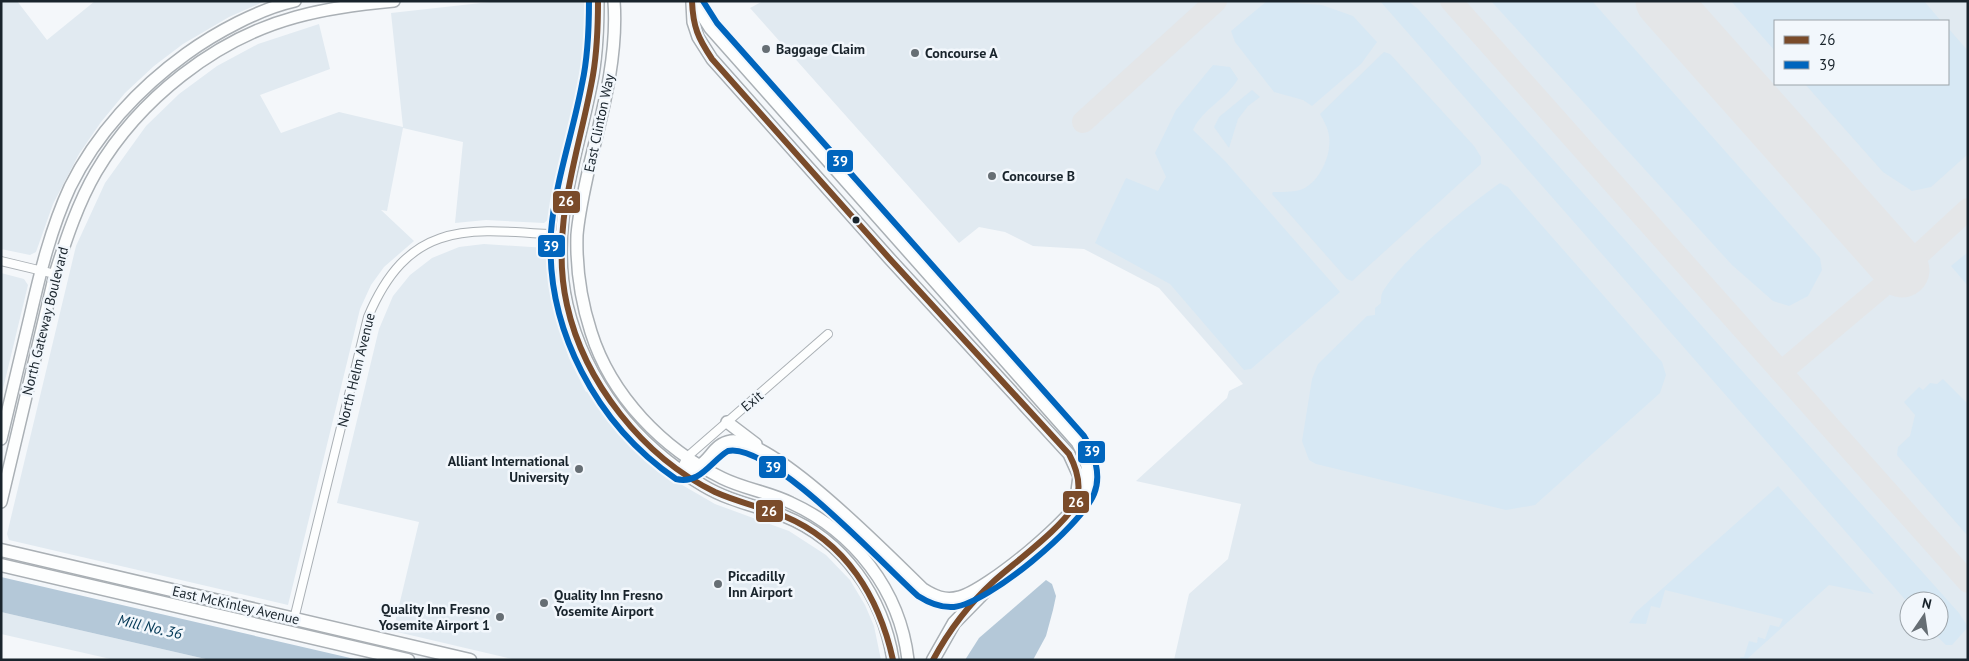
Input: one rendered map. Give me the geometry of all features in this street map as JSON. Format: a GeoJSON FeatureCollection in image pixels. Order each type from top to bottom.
{"type":"FeatureCollection","features":[{"type":"Feature","properties":{"kind":"main road","name":"North Gateway Boulevard"},"geometry":{"type":"LineString","coordinates":[[1,439],[41,270],[54,225],[71,186],[106,130],[129,103],[156,77],[202,42],[244,21],[295,1]]}},
{"type":"Feature","properties":{"kind":"main road","name":"North Gateway Boulevard"},"geometry":{"type":"LineString","coordinates":[[1,502],[55,274],[75,215],[96,171],[133,121],[163,92],[197,64],[248,35],[296,17],[355,3],[394,1]]}},
{"type":"Feature","properties":{"kind":"main road","name":"East Clinton Way"},"geometry":{"type":"LineString","coordinates":[[598,1],[593,74],[564,204],[560,235],[561,268],[565,296],[576,336],[588,364],[607,397],[627,424],[654,451],[680,470],[722,495],[791,519],[815,533],[833,547],[860,577],[876,603],[887,633],[893,660]]}},
{"type":"Feature","properties":{"kind":"main road","name":"East Clinton Way"},"geometry":{"type":"LineString","coordinates":[[614,1],[611,68],[582,201],[577,234],[579,283],[591,332],[607,368],[627,400],[653,430],[687,457],[733,483],[803,509],[834,528],[849,541],[871,566],[887,591],[900,623],[908,660]]}},
{"type":"Feature","properties":{"kind":"main road"},"geometry":{"type":"LineString","coordinates":[[693,1],[710,28],[1080,447],[1088,470],[1088,481],[1080,501],[1069,514],[999,577],[954,623],[933,660]]}},
{"type":"Feature","properties":{"kind":"main road"},"geometry":{"type":"LineString","coordinates":[[693,1],[693,22],[698,37],[712,59],[918,289],[1070,454],[1079,476],[1079,486],[1069,514]]}},
{"type":"Feature","properties":{"kind":"main road"},"geometry":{"type":"LineString","coordinates":[[560,235],[569,245],[573,288],[579,313],[591,332]]}},
{"type":"Feature","properties":{"kind":"main road"},"geometry":{"type":"LineString","coordinates":[[918,289],[931,278]]}},
{"type":"Feature","properties":{"kind":"main road"},"geometry":{"type":"LineString","coordinates":[[727,422],[830,502],[931,594],[946,599],[960,597],[999,577]]}},
{"type":"Feature","properties":{"kind":"main road"},"geometry":{"type":"LineString","coordinates":[[680,470],[700,466],[715,448],[731,441],[749,444],[775,458]]}},
{"type":"Feature","properties":{"kind":"main road","name":"East McKinley Avenue"},"geometry":{"type":"LineString","coordinates":[[1,550],[470,660]]}},
{"type":"Feature","properties":{"kind":"main road","name":"East McKinley Avenue"},"geometry":{"type":"LineString","coordinates":[[1,565],[408,660]]}},
{"type":"Feature","properties":{"kind":"main road"},"geometry":{"type":"LineString","coordinates":[[195,610],[235,613],[286,624],[294,618]]}},
{"type":"Feature","properties":{"kind":"street","name":"North Helm Avenue"},"geometry":{"type":"LineString","coordinates":[[294,618],[368,317],[384,283],[406,258],[432,242],[453,234],[492,230],[560,235]]}},
{"type":"Feature","properties":{"kind":"street"},"geometry":{"type":"LineString","coordinates":[[1,261],[55,274]]}},
{"type":"Feature","properties":{"kind":"street","name":"Exit"},"geometry":{"type":"LineString","coordinates":[[680,470],[687,457],[828,334]]}},
{"type":"Feature","properties":{"kind":"shaded area"},"geometry":{"type":"Polygon","coordinates":[[[1,1],[17,1],[47,40],[95,1],[265,1],[229,17],[183,44],[154,66],[125,93],[101,122],[79,154],[53,204],[36,252],[30,255],[1,249],[1,1]]]}},
{"type":"Feature","properties":{"kind":"shaded area"},"geometry":{"type":"Polygon","coordinates":[[[499,1],[585,1],[585,41],[581,78],[550,218],[544,223],[486,220],[455,223],[463,142],[403,128],[387,211],[381,210],[414,241],[384,267],[371,285],[360,309],[288,605],[9,540],[7,534],[76,246],[105,183],[146,126],[179,94],[217,66],[258,44],[319,24],[330,69],[260,95],[281,133],[339,112],[403,127],[391,13],[499,1]]]}},
{"type":"Feature","properties":{"kind":"shaded area"},"geometry":{"type":"Polygon","coordinates":[[[763,1],[1968,1],[1968,660],[1174,660],[1189,594],[1228,559],[1241,504],[1136,481],[1227,398],[1229,391],[1243,384],[1159,288],[1084,249],[1033,246],[1005,232],[979,227],[959,243],[750,8],[763,1]]]}},
{"type":"Feature","properties":{"kind":"shaded area"},"geometry":{"type":"Polygon","coordinates":[[[1267,1],[1322,5],[1353,16],[1377,42],[1361,64],[1312,106],[1303,100],[1274,92],[1235,42],[1231,31],[1267,1]]]}},
{"type":"Feature","properties":{"kind":"shaded area"},"geometry":{"type":"Polygon","coordinates":[[[1380,1],[1408,1],[1418,9],[1939,591],[1899,591],[1899,593],[1380,1]]]}},
{"type":"Feature","properties":{"kind":"shaded area"},"geometry":{"type":"Polygon","coordinates":[[[1491,1],[1592,1],[1820,258],[1822,270],[1808,296],[1789,306],[1773,301],[1732,265],[1491,1]]]}},
{"type":"Feature","properties":{"kind":"shaded area"},"geometry":{"type":"Polygon","coordinates":[[[1731,1],[1924,1],[1940,20],[1774,20],[1774,50],[1731,1]]]}},
{"type":"Feature","properties":{"kind":"shaded area"},"geometry":{"type":"Polygon","coordinates":[[[1949,29],[1968,51],[1968,154],[1931,187],[1912,191],[1883,172],[1806,85],[1949,85],[1949,29]]]}},
{"type":"Feature","properties":{"kind":"shaded area"},"geometry":{"type":"Polygon","coordinates":[[[1384,52],[1390,54],[1474,146],[1481,157],[1481,164],[1352,281],[1347,279],[1272,194],[1273,192],[1300,190],[1313,182],[1323,168],[1329,144],[1328,130],[1320,114],[1384,52]]]}},
{"type":"Feature","properties":{"kind":"shaded area"},"geometry":{"type":"Polygon","coordinates":[[[1213,65],[1230,67],[1238,79],[1227,93],[1197,122],[1193,130],[1225,161],[1340,292],[1251,369],[1244,370],[1170,284],[1095,243],[1126,178],[1158,191],[1166,177],[1155,153],[1176,110],[1213,65]]]}},
{"type":"Feature","properties":{"kind":"shaded area"},"geometry":{"type":"Polygon","coordinates":[[[1252,90],[1260,97],[1248,106],[1238,119],[1229,148],[1214,127],[1219,117],[1252,90]]]}},
{"type":"Feature","properties":{"kind":"shaded area"},"geometry":{"type":"Polygon","coordinates":[[[1500,183],[1508,187],[1662,362],[1666,375],[1660,393],[1535,505],[1506,510],[1316,464],[1309,460],[1302,441],[1312,379],[1318,364],[1367,316],[1375,315],[1375,308],[1381,303],[1381,296],[1384,290],[1395,275],[1423,246],[1500,183]]]}},
{"type":"Feature","properties":{"kind":"shaded area"},"geometry":{"type":"Polygon","coordinates":[[[484,244],[547,248],[551,291],[558,325],[569,358],[586,392],[590,390],[624,437],[641,454],[677,482],[715,504],[789,531],[826,555],[850,580],[865,605],[874,626],[881,660],[516,660],[393,631],[419,522],[337,503],[379,329],[393,296],[410,275],[432,258],[459,247],[484,244]]]}},
{"type":"Feature","properties":{"kind":"shaded area"},"geometry":{"type":"Polygon","coordinates":[[[1968,252],[1968,286],[1951,266],[1968,252]]]}},
{"type":"Feature","properties":{"kind":"shaded area"},"geometry":{"type":"Polygon","coordinates":[[[1,273],[24,279],[28,285],[1,397],[1,273]]]}},
{"type":"Feature","properties":{"kind":"shaded area"},"geometry":{"type":"Polygon","coordinates":[[[1943,379],[1968,404],[1968,536],[1897,455],[1898,447],[1910,436],[1915,415],[1904,402],[1919,387],[1923,390],[1930,383],[1937,384],[1943,379]]]}},
{"type":"Feature","properties":{"kind":"shaded area"},"geometry":{"type":"Polygon","coordinates":[[[1778,486],[1874,594],[1829,585],[1746,660],[1742,660],[1740,657],[1744,657],[1749,641],[1757,643],[1758,637],[1765,639],[1770,625],[1779,627],[1783,619],[1665,590],[1660,608],[1651,606],[1646,624],[1629,623],[1636,612],[1778,486]]]}},
{"type":"Feature","properties":{"kind":"shaded area"},"geometry":{"type":"Polygon","coordinates":[[[1949,602],[1968,627],[1952,645],[1946,645],[1942,641],[1949,641],[1949,602]]]}},
{"type":"Feature","properties":{"kind":"shaded area"},"geometry":{"type":"Polygon","coordinates":[[[1,612],[210,660],[115,660],[1,634],[1,612]]]}},
{"type":"Feature","properties":{"kind":"water","name":"Mill No. 36"},"geometry":{"type":"Polygon","coordinates":[[[1,577],[359,660],[210,660],[1,612],[1,577]]]}},
{"type":"Feature","properties":{"kind":"water"},"geometry":{"type":"Polygon","coordinates":[[[1046,580],[1052,584],[1056,596],[1046,636],[1033,660],[965,660],[979,638],[1046,580]]]}},
{"type":"Feature","properties":{"kind":"taxiway"},"geometry":{"type":"LineString","coordinates":[[1083,122],[1216,1]]}},
{"type":"Feature","properties":{"kind":"taxiway"},"geometry":{"type":"LineString","coordinates":[[1451,1],[1968,582]]}},
{"type":"Feature","properties":{"kind":"taxiway"},"geometry":{"type":"LineString","coordinates":[[1781,372],[1902,270],[1968,209]]}},
{"type":"Feature","properties":{"kind":"runway"},"geometry":{"type":"LineString","coordinates":[[1663,1],[1902,270]]}},
{"type":"Feature","properties":{"kind":"transit line","name":"39"},"geometry":{"type":"LineString","coordinates":[[589,1],[588,43],[584,74],[553,213],[551,268],[557,304],[567,339],[582,372],[600,403],[622,431],[648,457],[676,479],[692,479],[705,471],[728,451],[747,453],[771,466],[827,509],[918,596],[944,607],[954,607],[969,602],[989,592],[1032,561],[1053,543],[1085,508],[1094,494],[1097,479],[1096,464],[1091,449],[1084,436],[717,23],[703,1]]}},
{"type":"Feature","properties":{"kind":"transit line","name":"26"},"geometry":{"type":"LineString","coordinates":[[598,1],[594,66],[568,189],[562,246],[562,276],[567,305],[575,334],[587,362],[602,389],[620,414],[641,438],[664,459],[689,477],[715,492],[784,516],[806,527],[842,556],[869,594],[879,615],[893,660]]}},
{"type":"Feature","properties":{"kind":"transit line","name":"26"},"geometry":{"type":"LineString","coordinates":[[692,1],[697,32],[712,59],[889,258],[1069,454],[1074,465],[1079,489],[1076,502],[1071,511],[1051,532],[976,599],[953,628],[933,660]]}},
{"type":"Feature","properties":{"kind":"place","name":"Baggage Claim"},"geometry":{"type":"Point","coordinates":[766,49]}},
{"type":"Feature","properties":{"kind":"place","name":"Concourse A"},"geometry":{"type":"Point","coordinates":[915,53]}},
{"type":"Feature","properties":{"kind":"place","name":"Concourse B"},"geometry":{"type":"Point","coordinates":[992,176]}},
{"type":"Feature","properties":{"kind":"place","name":"Alliant International University"},"geometry":{"type":"Point","coordinates":[579,469]}},
{"type":"Feature","properties":{"kind":"place","name":"Piccadilly Inn Airport"},"geometry":{"type":"Point","coordinates":[718,584]}},
{"type":"Feature","properties":{"kind":"place","name":"Quality Inn Fresno Yosemite Airport"},"geometry":{"type":"Point","coordinates":[544,603]}},
{"type":"Feature","properties":{"kind":"place","name":"Quality Inn Fresno Yosemite Airport 1"},"geometry":{"type":"Point","coordinates":[500,617]}}]}
